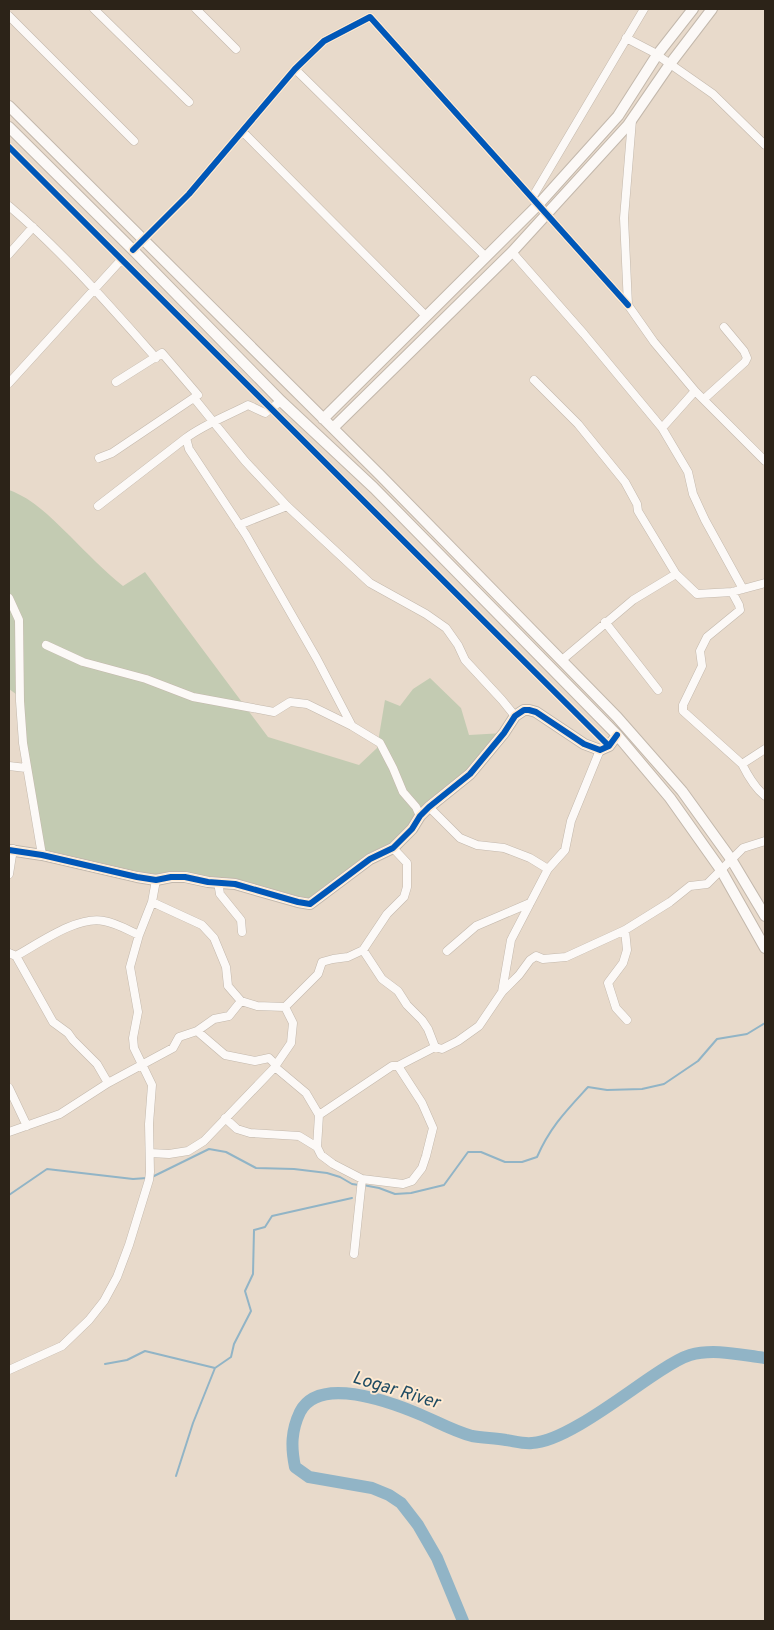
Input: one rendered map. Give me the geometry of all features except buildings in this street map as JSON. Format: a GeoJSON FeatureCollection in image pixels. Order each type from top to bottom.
{"type":"FeatureCollection","features":[{"type":"Feature","properties":{"kind":"main road"},"geometry":{"type":"LineString","coordinates":[[323,418],[486,257],[535,201],[618,116],[657,55],[693,9]]}},
{"type":"Feature","properties":{"kind":"main road"},"geometry":{"type":"LineString","coordinates":[[333,428],[512,252],[547,214],[632,120],[670,64],[712,9]]}},
{"type":"Feature","properties":{"kind":"main road"},"geometry":{"type":"LineString","coordinates":[[9,106],[333,428],[617,717],[682,791],[731,859],[765,916]]}},
{"type":"Feature","properties":{"kind":"main road"},"geometry":{"type":"LineString","coordinates":[[9,127],[282,401],[374,488],[617,735],[670,798],[721,870],[765,948]]}},
{"type":"Feature","properties":{"kind":"main road"},"geometry":{"type":"LineString","coordinates":[[11,849],[156,880],[185,877],[208,882],[236,884],[310,904],[370,859],[393,848],[412,829],[420,816],[429,807],[470,774],[504,733],[514,716],[524,710],[536,712],[584,744],[604,748],[617,735]]}},
{"type":"Feature","properties":{"kind":"street"},"geometry":{"type":"LineString","coordinates":[[94,9],[189,102]]}},
{"type":"Feature","properties":{"kind":"street"},"geometry":{"type":"LineString","coordinates":[[196,9],[236,49]]}},
{"type":"Feature","properties":{"kind":"street"},"geometry":{"type":"LineString","coordinates":[[535,201],[644,9]]}},
{"type":"Feature","properties":{"kind":"street"},"geometry":{"type":"LineString","coordinates":[[9,16],[134,141]]}},
{"type":"Feature","properties":{"kind":"street"},"geometry":{"type":"LineString","coordinates":[[133,250],[189,194],[295,69],[324,41],[370,17],[628,306],[654,342],[695,391],[765,461]]}},
{"type":"Feature","properties":{"kind":"street"},"geometry":{"type":"LineString","coordinates":[[626,38],[657,55],[713,94],[765,145]]}},
{"type":"Feature","properties":{"kind":"street"},"geometry":{"type":"LineString","coordinates":[[295,69],[486,257]]}},
{"type":"Feature","properties":{"kind":"street"},"geometry":{"type":"LineString","coordinates":[[628,306],[624,218],[632,120]]}},
{"type":"Feature","properties":{"kind":"street"},"geometry":{"type":"LineString","coordinates":[[243,132],[426,316]]}},
{"type":"Feature","properties":{"kind":"street"},"geometry":{"type":"LineString","coordinates":[[9,147],[604,748],[571,821],[565,850],[548,870],[511,940],[502,992]]}},
{"type":"Feature","properties":{"kind":"street"},"geometry":{"type":"LineString","coordinates":[[9,206],[33,227],[95,289],[156,358]]}},
{"type":"Feature","properties":{"kind":"street"},"geometry":{"type":"LineString","coordinates":[[9,254],[33,227]]}},
{"type":"Feature","properties":{"kind":"street"},"geometry":{"type":"LineString","coordinates":[[512,252],[584,334],[662,428],[688,472],[693,494],[704,520],[743,589]]}},
{"type":"Feature","properties":{"kind":"street"},"geometry":{"type":"LineString","coordinates":[[9,383],[121,260]]}},
{"type":"Feature","properties":{"kind":"street"},"geometry":{"type":"LineString","coordinates":[[704,399],[745,362],[747,358],[744,351],[724,327]]}},
{"type":"Feature","properties":{"kind":"street"},"geometry":{"type":"LineString","coordinates":[[99,458],[112,453],[198,395],[162,353],[116,382]]}},
{"type":"Feature","properties":{"kind":"street"},"geometry":{"type":"LineString","coordinates":[[534,380],[578,424],[626,482],[637,504],[638,511],[676,574],[697,594],[732,592],[765,583]]}},
{"type":"Feature","properties":{"kind":"street"},"geometry":{"type":"LineString","coordinates":[[662,428],[695,391]]}},
{"type":"Feature","properties":{"kind":"street"},"geometry":{"type":"LineString","coordinates":[[194,398],[245,461],[287,506],[370,583],[426,614],[446,628],[458,645],[465,660],[502,700],[514,716]]}},
{"type":"Feature","properties":{"kind":"street"},"geometry":{"type":"LineString","coordinates":[[98,506],[186,438],[212,421],[222,419],[248,405],[264,413],[282,401]]}},
{"type":"Feature","properties":{"kind":"street"},"geometry":{"type":"LineString","coordinates":[[186,438],[189,450],[239,525],[317,659],[352,726]]}},
{"type":"Feature","properties":{"kind":"street"},"geometry":{"type":"LineString","coordinates":[[239,525],[287,506]]}},
{"type":"Feature","properties":{"kind":"street"},"geometry":{"type":"LineString","coordinates":[[562,660],[632,600],[676,574]]}},
{"type":"Feature","properties":{"kind":"street"},"geometry":{"type":"LineString","coordinates":[[732,592],[740,610],[707,637],[700,651],[702,666],[683,705],[683,711],[742,764],[747,776],[765,796]]}},
{"type":"Feature","properties":{"kind":"street"},"geometry":{"type":"LineString","coordinates":[[9,598],[19,620],[20,701],[23,743],[42,855]]}},
{"type":"Feature","properties":{"kind":"street"},"geometry":{"type":"LineString","coordinates":[[605,622],[658,690]]}},
{"type":"Feature","properties":{"kind":"street"},"geometry":{"type":"LineString","coordinates":[[46,645],[83,662],[146,679],[193,697],[274,712],[290,702],[307,704],[352,726],[380,743],[403,792],[416,807],[420,816]]}},
{"type":"Feature","properties":{"kind":"street"},"geometry":{"type":"LineString","coordinates":[[742,764],[765,749]]}},
{"type":"Feature","properties":{"kind":"street"},"geometry":{"type":"LineString","coordinates":[[9,766],[26,768]]}},
{"type":"Feature","properties":{"kind":"street"},"geometry":{"type":"LineString","coordinates":[[429,807],[460,838],[477,845],[504,848],[530,858],[548,870]]}},
{"type":"Feature","properties":{"kind":"street"},"geometry":{"type":"LineString","coordinates":[[319,1115],[392,1066],[398,1066],[435,1047],[442,1048],[458,1041],[479,1026],[502,992],[519,975],[530,960],[536,956],[543,959],[566,957],[625,930],[670,902],[690,886],[707,884],[743,848],[765,841]]}},
{"type":"Feature","properties":{"kind":"street"},"geometry":{"type":"LineString","coordinates":[[152,902],[202,925],[214,938],[226,967],[228,986],[241,1001],[258,1006],[285,1007],[318,974],[322,962],[348,957],[363,950],[387,914],[404,898],[407,887],[407,862],[393,848]]}},
{"type":"Feature","properties":{"kind":"street"},"geometry":{"type":"LineString","coordinates":[[9,874],[11,849]]}},
{"type":"Feature","properties":{"kind":"street"},"geometry":{"type":"LineString","coordinates":[[9,1370],[62,1346],[89,1320],[104,1301],[117,1277],[129,1245],[150,1176],[149,1124],[152,1085],[134,1048],[133,1038],[138,1012],[130,967],[152,902],[156,880]]}},
{"type":"Feature","properties":{"kind":"street"},"geometry":{"type":"LineString","coordinates":[[218,882],[220,894],[241,920],[242,932]]}},
{"type":"Feature","properties":{"kind":"street"},"geometry":{"type":"LineString","coordinates":[[447,951],[476,926],[530,903]]}},
{"type":"Feature","properties":{"kind":"street"},"geometry":{"type":"LineString","coordinates":[[108,1083],[97,1064],[68,1033],[53,1022],[12,955],[84,921],[103,920],[140,935]]}},
{"type":"Feature","properties":{"kind":"street"},"geometry":{"type":"LineString","coordinates":[[625,930],[626,950],[623,963],[608,983],[616,1008],[626,1020]]}},
{"type":"Feature","properties":{"kind":"street"},"geometry":{"type":"LineString","coordinates":[[363,950],[382,979],[398,992],[407,1005],[422,1020],[428,1029],[435,1047]]}},
{"type":"Feature","properties":{"kind":"street"},"geometry":{"type":"LineString","coordinates":[[9,1132],[60,1114],[108,1083],[173,1048],[180,1037],[197,1031],[214,1019],[229,1016],[241,1001]]}},
{"type":"Feature","properties":{"kind":"street"},"geometry":{"type":"LineString","coordinates":[[150,1153],[169,1154],[188,1151],[204,1141],[275,1066],[291,1043],[293,1023],[285,1007]]}},
{"type":"Feature","properties":{"kind":"street"},"geometry":{"type":"LineString","coordinates":[[197,1031],[225,1054],[255,1061],[269,1058],[275,1066],[306,1093],[319,1115],[317,1147],[321,1155],[362,1184],[403,1184],[412,1181],[422,1168],[426,1156],[433,1128],[422,1103],[398,1066]]}},
{"type":"Feature","properties":{"kind":"street"},"geometry":{"type":"LineString","coordinates":[[9,1088],[27,1126]]}},
{"type":"Feature","properties":{"kind":"street"},"geometry":{"type":"LineString","coordinates":[[225,1118],[237,1129],[250,1133],[299,1136],[317,1147]]}},
{"type":"Feature","properties":{"kind":"street"},"geometry":{"type":"LineString","coordinates":[[354,1254],[362,1184]]}},
{"type":"Feature","properties":{"kind":"green space"},"geometry":{"type":"Polygon","coordinates":[[[9,490],[26,498],[42,510],[123,586],[145,572],[268,737],[359,765],[377,748],[385,700],[400,706],[413,689],[430,678],[461,708],[469,735],[504,733],[412,829],[310,904],[235,884],[156,880],[42,855],[20,697],[9,689],[9,490]]]}},
{"type":"Feature","properties":{"kind":"waterway"},"geometry":{"type":"LineString","coordinates":[[363,1185],[395,1194],[411,1193],[444,1185],[468,1152],[481,1152],[505,1162],[522,1162],[537,1157],[553,1128],[588,1087],[607,1090],[642,1089],[664,1084],[698,1061],[717,1039],[747,1034],[765,1023]]}},
{"type":"Feature","properties":{"kind":"waterway"},"geometry":{"type":"LineString","coordinates":[[152,1177],[209,1149],[226,1152],[256,1168],[294,1169],[327,1173],[340,1177],[352,1184],[359,1185]]}},
{"type":"Feature","properties":{"kind":"waterway"},"geometry":{"type":"LineString","coordinates":[[9,1195],[47,1169],[133,1179],[147,1178]]}},
{"type":"Feature","properties":{"kind":"waterway"},"geometry":{"type":"LineString","coordinates":[[105,1364],[127,1360],[145,1351],[215,1368],[231,1357],[234,1344],[251,1311],[245,1291],[253,1274],[254,1230],[265,1227],[272,1216],[352,1198]]}},
{"type":"Feature","properties":{"kind":"waterway","name":"Logar River"},"geometry":{"type":"LineString","coordinates":[[463,1621],[437,1558],[418,1525],[401,1503],[389,1495],[372,1488],[309,1477],[295,1467],[292,1446],[293,1432],[300,1412],[309,1401],[323,1395],[338,1393],[374,1398],[472,1436],[532,1443],[545,1441],[577,1426],[676,1361],[690,1355],[718,1352],[765,1358]]}},
{"type":"Feature","properties":{"kind":"waterway"},"geometry":{"type":"LineString","coordinates":[[176,1476],[193,1423],[215,1368]]}},
{"type":"Feature","properties":{"kind":"cycle path"},"geometry":{"type":"LineString","coordinates":[[133,250],[189,194],[295,69],[324,41],[370,17],[628,305]]}},
{"type":"Feature","properties":{"kind":"cycle path"},"geometry":{"type":"LineString","coordinates":[[9,147],[609,746]]}},
{"type":"Feature","properties":{"kind":"cycle path"},"geometry":{"type":"LineString","coordinates":[[9,850],[42,855],[156,880],[185,877],[208,882],[235,884],[310,904],[370,859],[393,848],[412,829],[420,816],[429,807],[470,774],[504,733],[515,716],[524,710],[536,712],[584,744],[600,750],[609,746],[617,735]]}}]}
